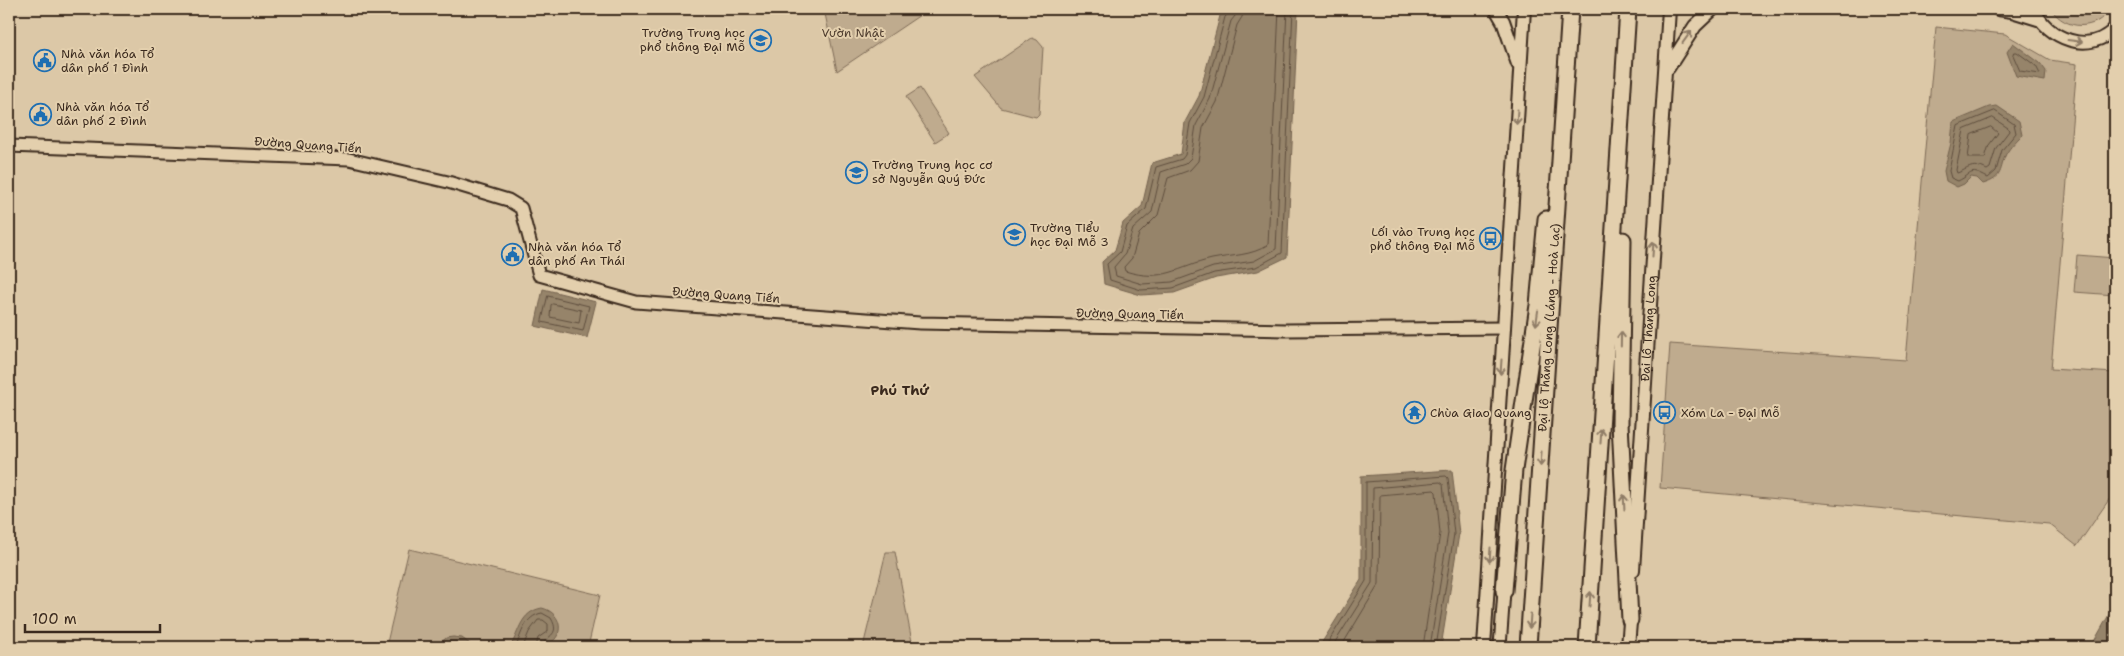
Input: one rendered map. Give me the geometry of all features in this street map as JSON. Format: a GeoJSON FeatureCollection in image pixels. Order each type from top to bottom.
{"type":"FeatureCollection","features":[{"type":"Feature","properties":{"kind":"highway"},"geometry":{"type":"LineString","coordinates":[[1504,591],[1514,470],[1538,306],[1556,116],[1570,9]]}},
{"type":"Feature","properties":{"kind":"highway","name":"Đại lộ Thăng Long (Láng - Hoà Lạc)"},"geometry":{"type":"LineString","coordinates":[[1528,647],[1570,9]]}},
{"type":"Feature","properties":{"kind":"highway"},"geometry":{"type":"LineString","coordinates":[[1587,647],[1628,9]]}},
{"type":"Feature","properties":{"kind":"highway"},"geometry":{"type":"LineString","coordinates":[[1627,34],[1630,103],[1623,217],[1620,423],[1630,620]]}},
{"type":"Feature","properties":{"kind":"main road"},"geometry":{"type":"LineString","coordinates":[[1496,9],[1503,21],[1520,69]]}},
{"type":"Feature","properties":{"kind":"main road"},"geometry":{"type":"LineString","coordinates":[[1484,647],[1524,9]]}},
{"type":"Feature","properties":{"kind":"main road","name":"Đại lộ Thăng Long"},"geometry":{"type":"LineString","coordinates":[[1628,647],[1648,321],[1667,70],[1669,9]]}},
{"type":"Feature","properties":{"kind":"main road"},"geometry":{"type":"LineString","coordinates":[[1667,70],[1695,26],[1713,9]]}},
{"type":"Feature","properties":{"kind":"main road"},"geometry":{"type":"LineString","coordinates":[[1998,9],[2036,14]]}},
{"type":"Feature","properties":{"kind":"main road"},"geometry":{"type":"LineString","coordinates":[[1496,472],[1504,591]]}},
{"type":"Feature","properties":{"kind":"street"},"geometry":{"type":"LineString","coordinates":[[2036,14],[2050,32],[2064,40],[2081,42],[2098,40],[2115,28]]}},
{"type":"Feature","properties":{"kind":"street","name":"Đường Quang Tiến"},"geometry":{"type":"LineString","coordinates":[[9,146],[349,159],[448,182],[508,200],[521,208],[539,275],[636,302],[920,323],[1285,330],[1504,328]]}},
{"type":"Feature","properties":{"kind":"street"},"geometry":{"type":"LineString","coordinates":[[1500,647],[1504,591]]}},
{"type":"Feature","properties":{"kind":"green space","name":"Vườn Nhật"},"geometry":{"type":"Polygon","coordinates":[[[824,9],[929,9],[837,71],[824,9]]]}},
{"type":"Feature","properties":{"kind":"green space"},"geometry":{"type":"Polygon","coordinates":[[[2051,9],[2110,9],[2097,21],[2081,26],[2065,21],[2051,9]]]}},
{"type":"Feature","properties":{"kind":"green space"},"geometry":{"type":"Polygon","coordinates":[[[1936,27],[2005,34],[2050,60],[2077,64],[2051,369],[2115,373],[2115,491],[2077,546],[2049,524],[1660,488],[1670,344],[1906,360],[1936,27]]]}},
{"type":"Feature","properties":{"kind":"green space"},"geometry":{"type":"Polygon","coordinates":[[[1032,38],[1037,40],[1043,47],[1039,114],[1036,117],[1001,108],[975,77],[1032,38]]]}},
{"type":"Feature","properties":{"kind":"green space"},"geometry":{"type":"Polygon","coordinates":[[[920,88],[949,133],[935,142],[906,97],[920,88]]]}},
{"type":"Feature","properties":{"kind":"green space"},"geometry":{"type":"Polygon","coordinates":[[[2077,255],[2115,258],[2115,295],[2074,292],[2077,255]]]}},
{"type":"Feature","properties":{"kind":"green space"},"geometry":{"type":"Polygon","coordinates":[[[409,549],[600,595],[588,647],[386,647],[409,549]]]}},
{"type":"Feature","properties":{"kind":"green space"},"geometry":{"type":"Polygon","coordinates":[[[886,552],[895,552],[913,647],[863,647],[886,552]]]}},
{"type":"Feature","properties":{"kind":"water"},"geometry":{"type":"Polygon","coordinates":[[[1240,9],[1298,10],[1287,257],[1258,271],[1216,278],[1174,293],[1141,295],[1104,284],[1102,262],[1115,250],[1123,223],[1142,206],[1152,163],[1181,154],[1185,122],[1199,96],[1221,12],[1240,9]]]}},
{"type":"Feature","properties":{"kind":"water"},"geometry":{"type":"Polygon","coordinates":[[[2013,43],[2040,63],[2046,71],[2045,81],[2016,76],[2007,52],[2013,43]]]}},
{"type":"Feature","properties":{"kind":"water"},"geometry":{"type":"Polygon","coordinates":[[[1997,106],[2019,121],[2022,135],[2006,154],[1998,176],[1990,182],[1983,184],[1977,178],[1971,177],[1964,184],[1957,187],[1946,181],[1944,171],[1951,143],[1953,122],[1989,107],[1997,106]]]}},
{"type":"Feature","properties":{"kind":"water"},"geometry":{"type":"Polygon","coordinates":[[[543,289],[596,302],[587,338],[535,326],[543,289]]]}},
{"type":"Feature","properties":{"kind":"water"},"geometry":{"type":"Polygon","coordinates":[[[1452,470],[1459,534],[1441,647],[1319,647],[1361,580],[1361,476],[1452,470]]]}},
{"type":"Feature","properties":{"kind":"water"},"geometry":{"type":"Polygon","coordinates":[[[2115,604],[2115,647],[2091,647],[2092,645],[2115,604]]]}},
{"type":"Feature","properties":{"kind":"water"},"geometry":{"type":"Polygon","coordinates":[[[542,608],[549,611],[558,620],[559,632],[552,642],[541,647],[510,647],[525,618],[535,610],[542,608]]]}},
{"type":"Feature","properties":{"kind":"water"},"geometry":{"type":"Polygon","coordinates":[[[446,638],[462,638],[474,647],[436,647],[446,638]]]}},
{"type":"Feature","properties":{"kind":"place","name":"Trường Trung học phổ thông Đại Mỗ"},"geometry":{"type":"Point","coordinates":[761,40]}},
{"type":"Feature","properties":{"kind":"place","name":"Nhà văn hóa Tổ dân phố 1 Đình"},"geometry":{"type":"Point","coordinates":[45,61]}},
{"type":"Feature","properties":{"kind":"place","name":"Nhà văn hóa Tổ dân phố 2 Đình"},"geometry":{"type":"Point","coordinates":[40,114]}},
{"type":"Feature","properties":{"kind":"place","name":"Trường Trung học cơ sở Nguyễn Quý Đức"},"geometry":{"type":"Point","coordinates":[856,172]}},
{"type":"Feature","properties":{"kind":"place","name":"Trường Tiểu học Đại Mỗ 3"},"geometry":{"type":"Point","coordinates":[1014,235]}},
{"type":"Feature","properties":{"kind":"place","name":"Lối vào Trung học phổ thông Đại Mỗ"},"geometry":{"type":"Point","coordinates":[1491,239]}},
{"type":"Feature","properties":{"kind":"place","name":"Nhà văn hóa Tổ dân phố An Thái"},"geometry":{"type":"Point","coordinates":[512,254]}},
{"type":"Feature","properties":{"kind":"place","name":"Chùa Giao Quang"},"geometry":{"type":"Point","coordinates":[1414,413]}},
{"type":"Feature","properties":{"kind":"place","name":"Xóm La - Đại Mỗ"},"geometry":{"type":"Point","coordinates":[1665,413]}},
{"type":"Feature","properties":{"kind":"district","name":"Phú Thứ"},"geometry":{"type":"Point","coordinates":[900,390]}}]}
